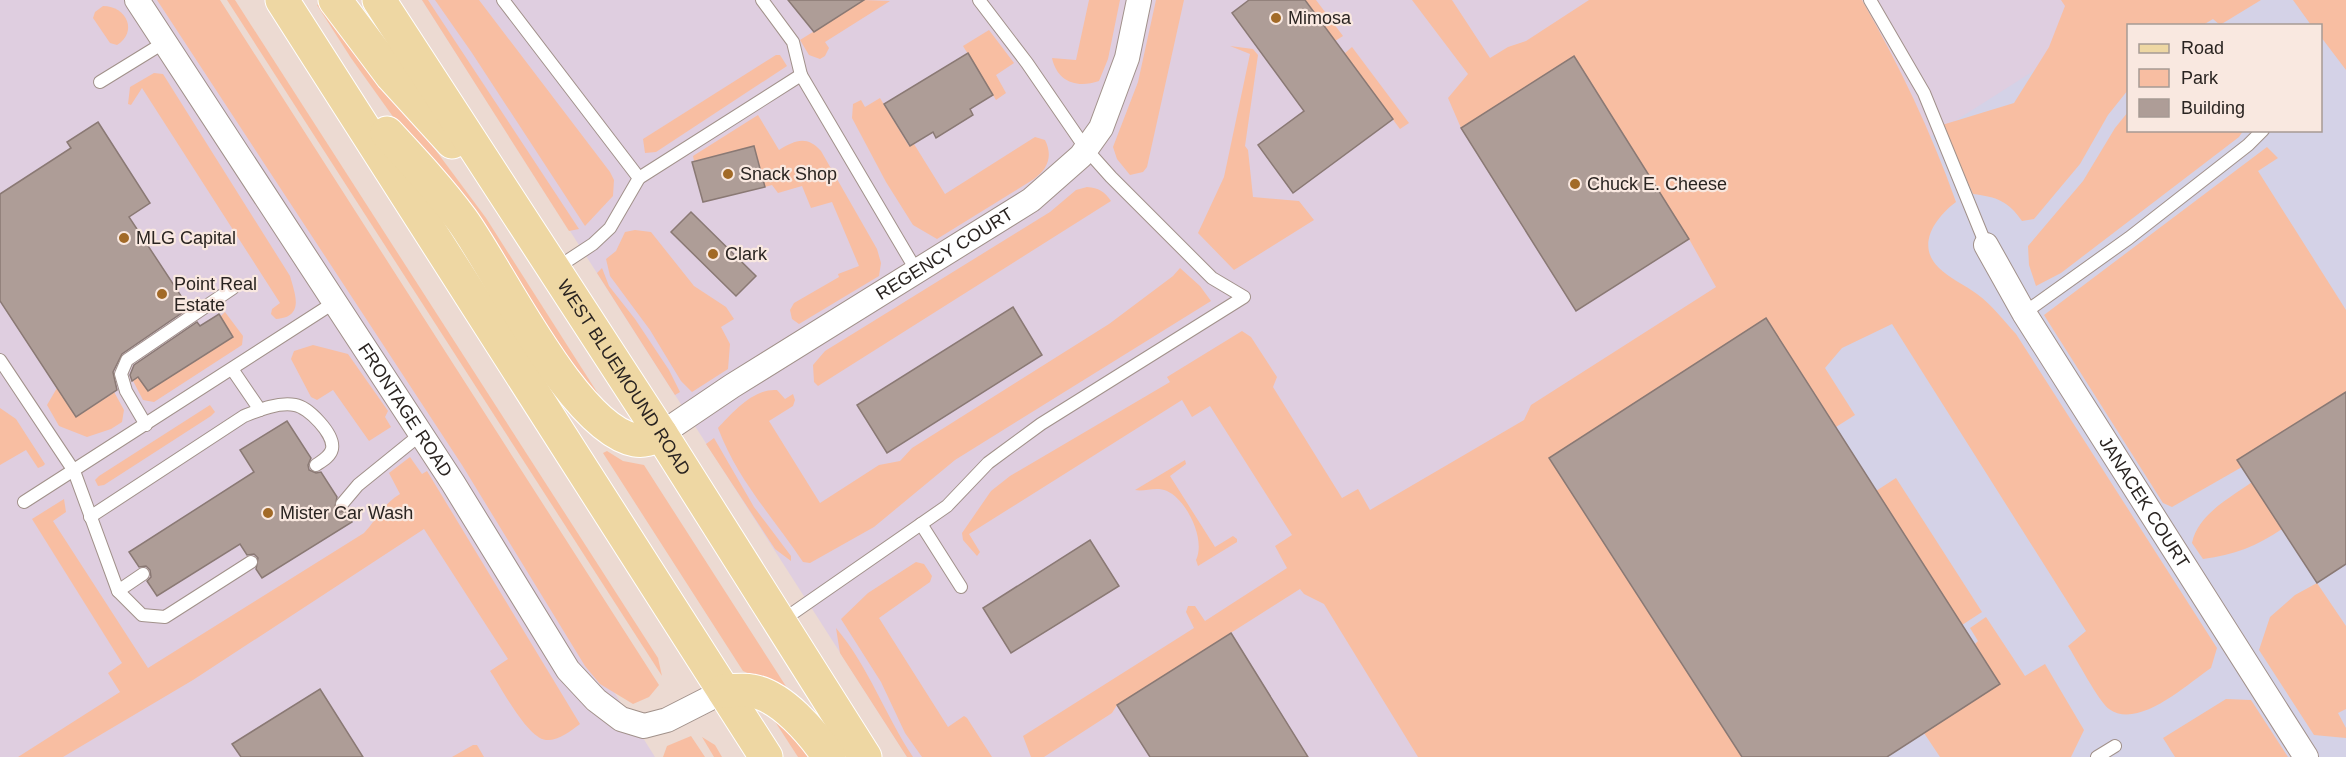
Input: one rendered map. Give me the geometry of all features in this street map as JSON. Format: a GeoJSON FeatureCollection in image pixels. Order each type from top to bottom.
{"type":"FeatureCollection","features":[{"type":"Feature","properties":{"kind":"main road"},"geometry":{"type":"LineString","coordinates":[[282,0],[766,757]]}},
{"type":"Feature","properties":{"kind":"main road"},"geometry":{"type":"LineString","coordinates":[[335,0],[392,76],[515,209]]}},
{"type":"Feature","properties":{"kind":"main road","name":"WEST BLUEMOUND ROAD"},"geometry":{"type":"LineString","coordinates":[[379,0],[661,434],[865,757]]}},
{"type":"Feature","properties":{"kind":"main road"},"geometry":{"type":"LineString","coordinates":[[327,68],[432,182],[462,221],[560,374],[582,403],[610,429],[633,440],[644,441],[661,434]]}},
{"type":"Feature","properties":{"kind":"main road"},"geometry":{"type":"LineString","coordinates":[[724,691],[753,691],[775,701],[797,720],[828,757]]}},
{"type":"Feature","properties":{"kind":"street","name":"FRONTAGE ROAD"},"geometry":{"type":"LineString","coordinates":[[137,0],[421,434],[568,670],[596,700],[621,719],[644,726],[667,720],[724,691]]}},
{"type":"Feature","properties":{"kind":"street","name":"REGENCY COURT"},"geometry":{"type":"LineString","coordinates":[[661,434],[732,386],[915,270],[1031,200],[1086,149],[1101,128],[1127,58],[1139,0]]}},
{"type":"Feature","properties":{"kind":"street","name":"JANACEK COURT"},"geometry":{"type":"LineString","coordinates":[[1986,244],[2024,314],[2306,757]]}},
{"type":"Feature","properties":{"kind":"lane"},"geometry":{"type":"LineString","coordinates":[[503,0],[639,178]]}},
{"type":"Feature","properties":{"kind":"lane"},"geometry":{"type":"LineString","coordinates":[[762,0],[793,42],[801,75],[915,270]]}},
{"type":"Feature","properties":{"kind":"lane"},"geometry":{"type":"LineString","coordinates":[[779,622],[948,506],[988,463],[1041,424],[1244,297],[1212,278],[1086,149],[979,0]]}},
{"type":"Feature","properties":{"kind":"lane"},"geometry":{"type":"LineString","coordinates":[[1870,0],[1924,93],[1986,244]]}},
{"type":"Feature","properties":{"kind":"lane"},"geometry":{"type":"LineString","coordinates":[[100,82],[165,42]]}},
{"type":"Feature","properties":{"kind":"lane"},"geometry":{"type":"LineString","coordinates":[[554,270],[593,244],[610,228],[639,178],[801,75]]}},
{"type":"Feature","properties":{"kind":"lane"},"geometry":{"type":"LineString","coordinates":[[2024,314],[2129,238],[2248,145],[2261,132]]}},
{"type":"Feature","properties":{"kind":"lane"},"geometry":{"type":"LineString","coordinates":[[146,425],[126,391],[121,374],[128,360],[233,288]]}},
{"type":"Feature","properties":{"kind":"lane"},"geometry":{"type":"LineString","coordinates":[[24,502],[335,302]]}},
{"type":"Feature","properties":{"kind":"lane"},"geometry":{"type":"LineString","coordinates":[[1,365],[74,471],[118,591],[142,615],[165,618],[251,562]]}},
{"type":"Feature","properties":{"kind":"lane"},"geometry":{"type":"LineString","coordinates":[[232,369],[260,410]]}},
{"type":"Feature","properties":{"kind":"lane"},"geometry":{"type":"LineString","coordinates":[[90,517],[244,416],[260,410],[296,405],[309,411],[332,439],[332,449],[327,458],[316,465]]}},
{"type":"Feature","properties":{"kind":"lane"},"geometry":{"type":"LineString","coordinates":[[342,504],[358,485],[421,434]]}},
{"type":"Feature","properties":{"kind":"lane"},"geometry":{"type":"LineString","coordinates":[[921,524],[961,587]]}},
{"type":"Feature","properties":{"kind":"lane"},"geometry":{"type":"LineString","coordinates":[[118,591],[143,574]]}},
{"type":"Feature","properties":{"kind":"lane"},"geometry":{"type":"LineString","coordinates":[[2097,757],[2115,746]]}},
{"type":"Feature","properties":{"kind":"shaded area"},"geometry":{"type":"Polygon","coordinates":[[[0,0],[170,0],[366,298],[655,757],[0,757],[0,0]]]}},
{"type":"Feature","properties":{"kind":"shaded area"},"geometry":{"type":"Polygon","coordinates":[[[422,0],[2084,0],[1667,757],[907,757],[422,0]]]}},
{"type":"Feature","properties":{"kind":"shaded area"},"geometry":{"type":"Polygon","coordinates":[[[2145,0],[2346,0],[2346,757],[1667,757],[1485,475],[1900,156],[2145,0]]]}},
{"type":"Feature","properties":{"kind":"green space"},"geometry":{"type":"Polygon","coordinates":[[[157,0],[220,0],[659,685],[649,697],[633,704],[600,684],[585,666],[462,465],[157,0]]]}},
{"type":"Feature","properties":{"kind":"green space"},"geometry":{"type":"Polygon","coordinates":[[[227,0],[235,0],[658,658],[662,676],[227,0]]]}},
{"type":"Feature","properties":{"kind":"green space"},"geometry":{"type":"Polygon","coordinates":[[[324,0],[486,218],[611,414],[608,417],[351,58],[317,5],[324,0]]]}},
{"type":"Feature","properties":{"kind":"green space"},"geometry":{"type":"Polygon","coordinates":[[[422,0],[428,0],[579,229],[569,231],[422,0]]]}},
{"type":"Feature","properties":{"kind":"green space"},"geometry":{"type":"Polygon","coordinates":[[[435,0],[479,0],[610,172],[614,180],[613,196],[585,226],[472,53],[435,0]]]}},
{"type":"Feature","properties":{"kind":"green space"},"geometry":{"type":"Polygon","coordinates":[[[864,0],[890,1],[825,42],[829,48],[825,56],[820,59],[809,55],[800,40],[864,0]]]}},
{"type":"Feature","properties":{"kind":"green space"},"geometry":{"type":"Polygon","coordinates":[[[1089,0],[1120,0],[1108,59],[1099,81],[1083,84],[1063,77],[1058,72],[1052,58],[1076,60],[1089,0]]]}},
{"type":"Feature","properties":{"kind":"green space"},"geometry":{"type":"Polygon","coordinates":[[[1156,0],[1184,0],[1147,167],[1143,172],[1130,175],[1117,159],[1113,147],[1138,82],[1156,0]]]}},
{"type":"Feature","properties":{"kind":"green space"},"geometry":{"type":"Polygon","coordinates":[[[1305,0],[1316,0],[1343,36],[1335,41],[1305,0]]]}},
{"type":"Feature","properties":{"kind":"green space"},"geometry":{"type":"Polygon","coordinates":[[[1412,0],[1452,0],[1490,58],[1508,47],[1526,41],[1589,0],[1862,0],[1913,99],[1956,202],[1942,215],[1931,232],[1929,250],[1932,259],[1943,272],[1982,298],[2016,334],[2217,648],[2211,668],[2162,703],[2147,710],[2134,714],[2121,714],[2109,709],[2068,646],[2086,631],[1892,324],[1842,348],[1825,368],[1855,415],[1836,427],[1766,318],[1549,458],[1742,757],[1418,757],[1324,604],[1304,594],[1300,589],[1117,705],[1112,713],[1044,757],[1031,757],[1023,736],[1194,628],[1186,612],[1188,606],[1195,606],[1205,621],[1287,568],[1275,546],[1292,535],[1210,406],[1192,417],[1182,400],[969,534],[980,552],[977,556],[963,540],[962,533],[991,491],[1010,476],[1170,382],[1167,377],[1242,331],[1251,337],[1277,377],[1273,387],[1342,498],[1358,489],[1370,510],[1524,420],[1531,405],[1716,287],[1689,239],[1574,56],[1461,128],[1448,98],[1468,74],[1412,0]]]}},
{"type":"Feature","properties":{"kind":"green space"},"geometry":{"type":"Polygon","coordinates":[[[2061,0],[2261,0],[2222,24],[2213,19],[2205,24],[2127,24],[2127,91],[2108,115],[2080,164],[2034,219],[2022,221],[2007,204],[1973,194],[1942,125],[2014,103],[2049,47],[2065,6],[2061,0]]]}},
{"type":"Feature","properties":{"kind":"green space"},"geometry":{"type":"Polygon","coordinates":[[[2293,0],[2346,0],[2346,70],[2322,38],[2322,24],[2310,24],[2293,0]]]}},
{"type":"Feature","properties":{"kind":"green space"},"geometry":{"type":"Polygon","coordinates":[[[103,6],[118,10],[127,21],[127,33],[117,45],[110,43],[93,18],[95,12],[103,6]]]}},
{"type":"Feature","properties":{"kind":"green space"},"geometry":{"type":"Polygon","coordinates":[[[989,30],[1014,63],[996,75],[1006,93],[996,100],[963,46],[989,30]]]}},
{"type":"Feature","properties":{"kind":"green space"},"geometry":{"type":"Polygon","coordinates":[[[1230,46],[1253,49],[1258,55],[1245,146],[1248,150],[1253,197],[1299,201],[1314,220],[1234,270],[1198,233],[1224,177],[1250,54],[1230,46]]]}},
{"type":"Feature","properties":{"kind":"green space"},"geometry":{"type":"Polygon","coordinates":[[[1352,47],[1409,123],[1400,129],[1344,54],[1352,47]]]}},
{"type":"Feature","properties":{"kind":"green space"},"geometry":{"type":"Polygon","coordinates":[[[776,55],[780,55],[787,66],[656,152],[645,153],[643,139],[776,55]]]}},
{"type":"Feature","properties":{"kind":"green space"},"geometry":{"type":"Polygon","coordinates":[[[154,73],[163,74],[290,276],[296,304],[291,314],[276,319],[271,314],[272,309],[280,303],[142,88],[131,105],[128,104],[130,87],[154,73]]]}},
{"type":"Feature","properties":{"kind":"green space"},"geometry":{"type":"Polygon","coordinates":[[[880,98],[909,146],[914,144],[945,194],[1035,137],[1045,140],[1049,151],[1048,162],[1043,171],[1034,179],[937,239],[913,225],[886,182],[852,118],[853,104],[861,100],[865,107],[880,98]]]}},
{"type":"Feature","properties":{"kind":"green space"},"geometry":{"type":"Polygon","coordinates":[[[2127,113],[2127,132],[2242,132],[2239,137],[2061,273],[2036,286],[2029,265],[2028,246],[2083,181],[2115,128],[2127,113]]]}},
{"type":"Feature","properties":{"kind":"green space"},"geometry":{"type":"Polygon","coordinates":[[[758,115],[779,150],[796,142],[806,141],[821,151],[877,249],[881,263],[879,276],[799,324],[792,319],[790,310],[794,303],[839,277],[838,274],[859,266],[832,202],[811,208],[802,186],[778,193],[772,185],[765,187],[754,146],[694,161],[693,156],[758,115]]]}},
{"type":"Feature","properties":{"kind":"green space"},"geometry":{"type":"Polygon","coordinates":[[[2267,147],[2278,158],[2258,171],[2346,310],[2346,392],[2238,459],[2242,467],[2172,507],[2163,503],[2044,315],[2267,147]]]}},
{"type":"Feature","properties":{"kind":"green space"},"geometry":{"type":"Polygon","coordinates":[[[1087,187],[1101,191],[1111,201],[818,386],[814,382],[813,365],[825,351],[1050,212],[1076,190],[1087,187]]]}},
{"type":"Feature","properties":{"kind":"green space"},"geometry":{"type":"Polygon","coordinates":[[[635,230],[651,232],[694,286],[726,307],[734,319],[721,327],[730,344],[728,369],[692,392],[681,381],[650,330],[610,276],[606,259],[616,251],[625,232],[635,230]]]}},
{"type":"Feature","properties":{"kind":"green space"},"geometry":{"type":"Polygon","coordinates":[[[602,268],[609,286],[635,319],[669,370],[680,392],[675,395],[597,273],[602,268]]]}},
{"type":"Feature","properties":{"kind":"green space"},"geometry":{"type":"Polygon","coordinates":[[[1180,268],[1200,286],[1211,301],[955,460],[874,527],[810,563],[803,562],[746,482],[718,428],[744,403],[760,393],[777,390],[785,399],[793,394],[795,400],[793,406],[769,421],[820,503],[879,465],[900,461],[912,448],[1109,324],[1173,276],[1180,268]]]}},
{"type":"Feature","properties":{"kind":"green space"},"geometry":{"type":"Polygon","coordinates":[[[225,312],[243,336],[242,345],[154,402],[143,400],[130,375],[135,371],[148,391],[232,337],[220,317],[225,312]]]}},
{"type":"Feature","properties":{"kind":"green space"},"geometry":{"type":"Polygon","coordinates":[[[313,345],[348,354],[388,411],[385,417],[391,427],[369,441],[333,390],[317,400],[311,397],[291,359],[294,351],[313,345]]]}},
{"type":"Feature","properties":{"kind":"green space"},"geometry":{"type":"Polygon","coordinates":[[[111,365],[113,390],[124,410],[122,422],[111,429],[87,437],[59,426],[47,405],[57,388],[76,417],[112,394],[111,365]]]}},
{"type":"Feature","properties":{"kind":"green space"},"geometry":{"type":"Polygon","coordinates":[[[210,405],[215,412],[211,416],[104,485],[98,486],[95,480],[99,476],[210,405]]]}},
{"type":"Feature","properties":{"kind":"green space"},"geometry":{"type":"Polygon","coordinates":[[[0,408],[16,419],[45,464],[43,466],[38,468],[26,450],[0,465],[0,408]]]}},
{"type":"Feature","properties":{"kind":"green space"},"geometry":{"type":"Polygon","coordinates":[[[714,438],[754,507],[791,556],[791,561],[775,549],[706,444],[714,438]]]}},
{"type":"Feature","properties":{"kind":"green space"},"geometry":{"type":"Polygon","coordinates":[[[607,451],[623,461],[644,465],[789,691],[743,671],[603,453],[607,451]]]}},
{"type":"Feature","properties":{"kind":"green space"},"geometry":{"type":"Polygon","coordinates":[[[410,457],[422,474],[427,471],[580,724],[560,737],[546,740],[531,731],[523,722],[490,671],[508,659],[424,529],[193,680],[63,757],[18,757],[120,692],[108,673],[122,663],[32,519],[64,499],[66,512],[53,521],[148,668],[364,533],[385,507],[400,494],[389,473],[410,457]]]}},
{"type":"Feature","properties":{"kind":"green space"},"geometry":{"type":"Polygon","coordinates":[[[1185,460],[1186,464],[1170,476],[1215,547],[1233,536],[1237,539],[1237,542],[1198,566],[1196,532],[1193,521],[1181,503],[1167,491],[1135,490],[1185,460]]]}},
{"type":"Feature","properties":{"kind":"green space"},"geometry":{"type":"Polygon","coordinates":[[[1896,478],[1982,612],[1962,625],[1876,491],[1896,478]]]}},
{"type":"Feature","properties":{"kind":"green space"},"geometry":{"type":"Polygon","coordinates":[[[2252,482],[2282,529],[2245,549],[2203,559],[2192,543],[2201,523],[2216,508],[2252,482]]]}},
{"type":"Feature","properties":{"kind":"green space"},"geometry":{"type":"Polygon","coordinates":[[[916,562],[924,564],[932,576],[930,582],[879,618],[948,727],[964,716],[967,718],[992,757],[922,757],[905,733],[881,682],[841,619],[868,593],[916,562]]]}},
{"type":"Feature","properties":{"kind":"green space"},"geometry":{"type":"Polygon","coordinates":[[[2317,583],[2346,626],[2346,709],[2338,713],[2346,728],[2346,738],[2314,735],[2259,650],[2270,617],[2295,595],[2317,583]]]}},
{"type":"Feature","properties":{"kind":"green space"},"geometry":{"type":"Polygon","coordinates":[[[1986,617],[2025,676],[2045,664],[2084,730],[2071,757],[1940,757],[1924,733],[2000,684],[1975,644],[1978,641],[1970,628],[1986,617]]]}},
{"type":"Feature","properties":{"kind":"green space"},"geometry":{"type":"Polygon","coordinates":[[[836,628],[858,659],[913,757],[907,757],[840,653],[836,628]]]}},
{"type":"Feature","properties":{"kind":"green space"},"geometry":{"type":"Polygon","coordinates":[[[2226,699],[2251,700],[2288,757],[2175,757],[2163,738],[2226,699]]]}},
{"type":"Feature","properties":{"kind":"green space"},"geometry":{"type":"Polygon","coordinates":[[[777,719],[814,757],[798,757],[774,720],[777,719]]]}},
{"type":"Feature","properties":{"kind":"green space"},"geometry":{"type":"Polygon","coordinates":[[[691,736],[705,757],[663,757],[667,746],[691,736]]]}},
{"type":"Feature","properties":{"kind":"green space"},"geometry":{"type":"Polygon","coordinates":[[[702,737],[715,745],[722,757],[714,757],[702,737]]]}},
{"type":"Feature","properties":{"kind":"green space"},"geometry":{"type":"Polygon","coordinates":[[[477,745],[484,757],[452,757],[477,745]]]}},
{"type":"Feature","properties":{"kind":"building"},"geometry":{"type":"Polygon","coordinates":[[[788,0],[864,0],[814,32],[788,0]]]}},
{"type":"Feature","properties":{"kind":"building"},"geometry":{"type":"Polygon","coordinates":[[[1249,0],[1305,0],[1393,119],[1293,193],[1258,145],[1304,111],[1232,13],[1249,0]]]}},
{"type":"Feature","properties":{"kind":"building"},"geometry":{"type":"Polygon","coordinates":[[[968,53],[993,95],[970,109],[973,115],[936,138],[933,132],[910,146],[884,104],[968,53]]]}},
{"type":"Feature","properties":{"kind":"building","name":"Chuck E. Cheese"},"geometry":{"type":"Polygon","coordinates":[[[1574,56],[1689,239],[1576,311],[1461,128],[1574,56]]]}},
{"type":"Feature","properties":{"kind":"building"},"geometry":{"type":"Polygon","coordinates":[[[98,122],[150,203],[129,217],[189,308],[122,354],[113,372],[117,390],[76,417],[0,301],[0,194],[71,148],[67,142],[98,122]]]}},
{"type":"Feature","properties":{"kind":"building","name":"Snack Shop"},"geometry":{"type":"Polygon","coordinates":[[[754,146],[765,187],[703,202],[692,162],[754,146]]]}},
{"type":"Feature","properties":{"kind":"building","name":"Clark"},"geometry":{"type":"Polygon","coordinates":[[[691,212],[756,276],[736,296],[671,232],[691,212]]]}},
{"type":"Feature","properties":{"kind":"building"},"geometry":{"type":"Polygon","coordinates":[[[1013,307],[1042,355],[887,453],[857,405],[1013,307]]]}},
{"type":"Feature","properties":{"kind":"building"},"geometry":{"type":"Polygon","coordinates":[[[219,314],[233,337],[148,391],[138,377],[132,381],[130,375],[134,365],[197,322],[200,326],[219,314]]]}},
{"type":"Feature","properties":{"kind":"building"},"geometry":{"type":"Polygon","coordinates":[[[1766,318],[2000,684],[1887,757],[1742,757],[1549,458],[1766,318]]]}},
{"type":"Feature","properties":{"kind":"building"},"geometry":{"type":"Polygon","coordinates":[[[2346,392],[2346,564],[2317,583],[2237,460],[2346,392]]]}},
{"type":"Feature","properties":{"kind":"building","name":"Mister Car Wash"},"geometry":{"type":"Polygon","coordinates":[[[287,421],[311,458],[308,465],[309,470],[316,473],[321,472],[337,497],[335,507],[340,512],[346,511],[352,522],[262,578],[256,569],[258,558],[254,554],[247,555],[240,544],[157,596],[147,581],[151,577],[150,570],[146,566],[139,567],[129,552],[254,472],[240,450],[287,421]]]}},
{"type":"Feature","properties":{"kind":"building"},"geometry":{"type":"Polygon","coordinates":[[[1090,540],[1119,586],[1011,653],[983,608],[1090,540]]]}},
{"type":"Feature","properties":{"kind":"building"},"geometry":{"type":"Polygon","coordinates":[[[1231,633],[1308,757],[1150,757],[1117,705],[1231,633]]]}},
{"type":"Feature","properties":{"kind":"building"},"geometry":{"type":"Polygon","coordinates":[[[320,689],[363,757],[241,757],[232,744],[320,689]]]}},
{"type":"Feature","properties":{"kind":"place","name":"Mimosa"},"geometry":{"type":"Point","coordinates":[1276,18]}},
{"type":"Feature","properties":{"kind":"place","name":"Snack Shop"},"geometry":{"type":"Point","coordinates":[728,174]}},
{"type":"Feature","properties":{"kind":"place","name":"Chuck E. Cheese"},"geometry":{"type":"Point","coordinates":[1575,184]}},
{"type":"Feature","properties":{"kind":"place","name":"MLG Capital"},"geometry":{"type":"Point","coordinates":[124,238]}},
{"type":"Feature","properties":{"kind":"place","name":"Clark"},"geometry":{"type":"Point","coordinates":[713,254]}},
{"type":"Feature","properties":{"kind":"place","name":"Point Real Estate"},"geometry":{"type":"Point","coordinates":[162,294]}},
{"type":"Feature","properties":{"kind":"place","name":"Mister Car Wash"},"geometry":{"type":"Point","coordinates":[268,513]}}]}
